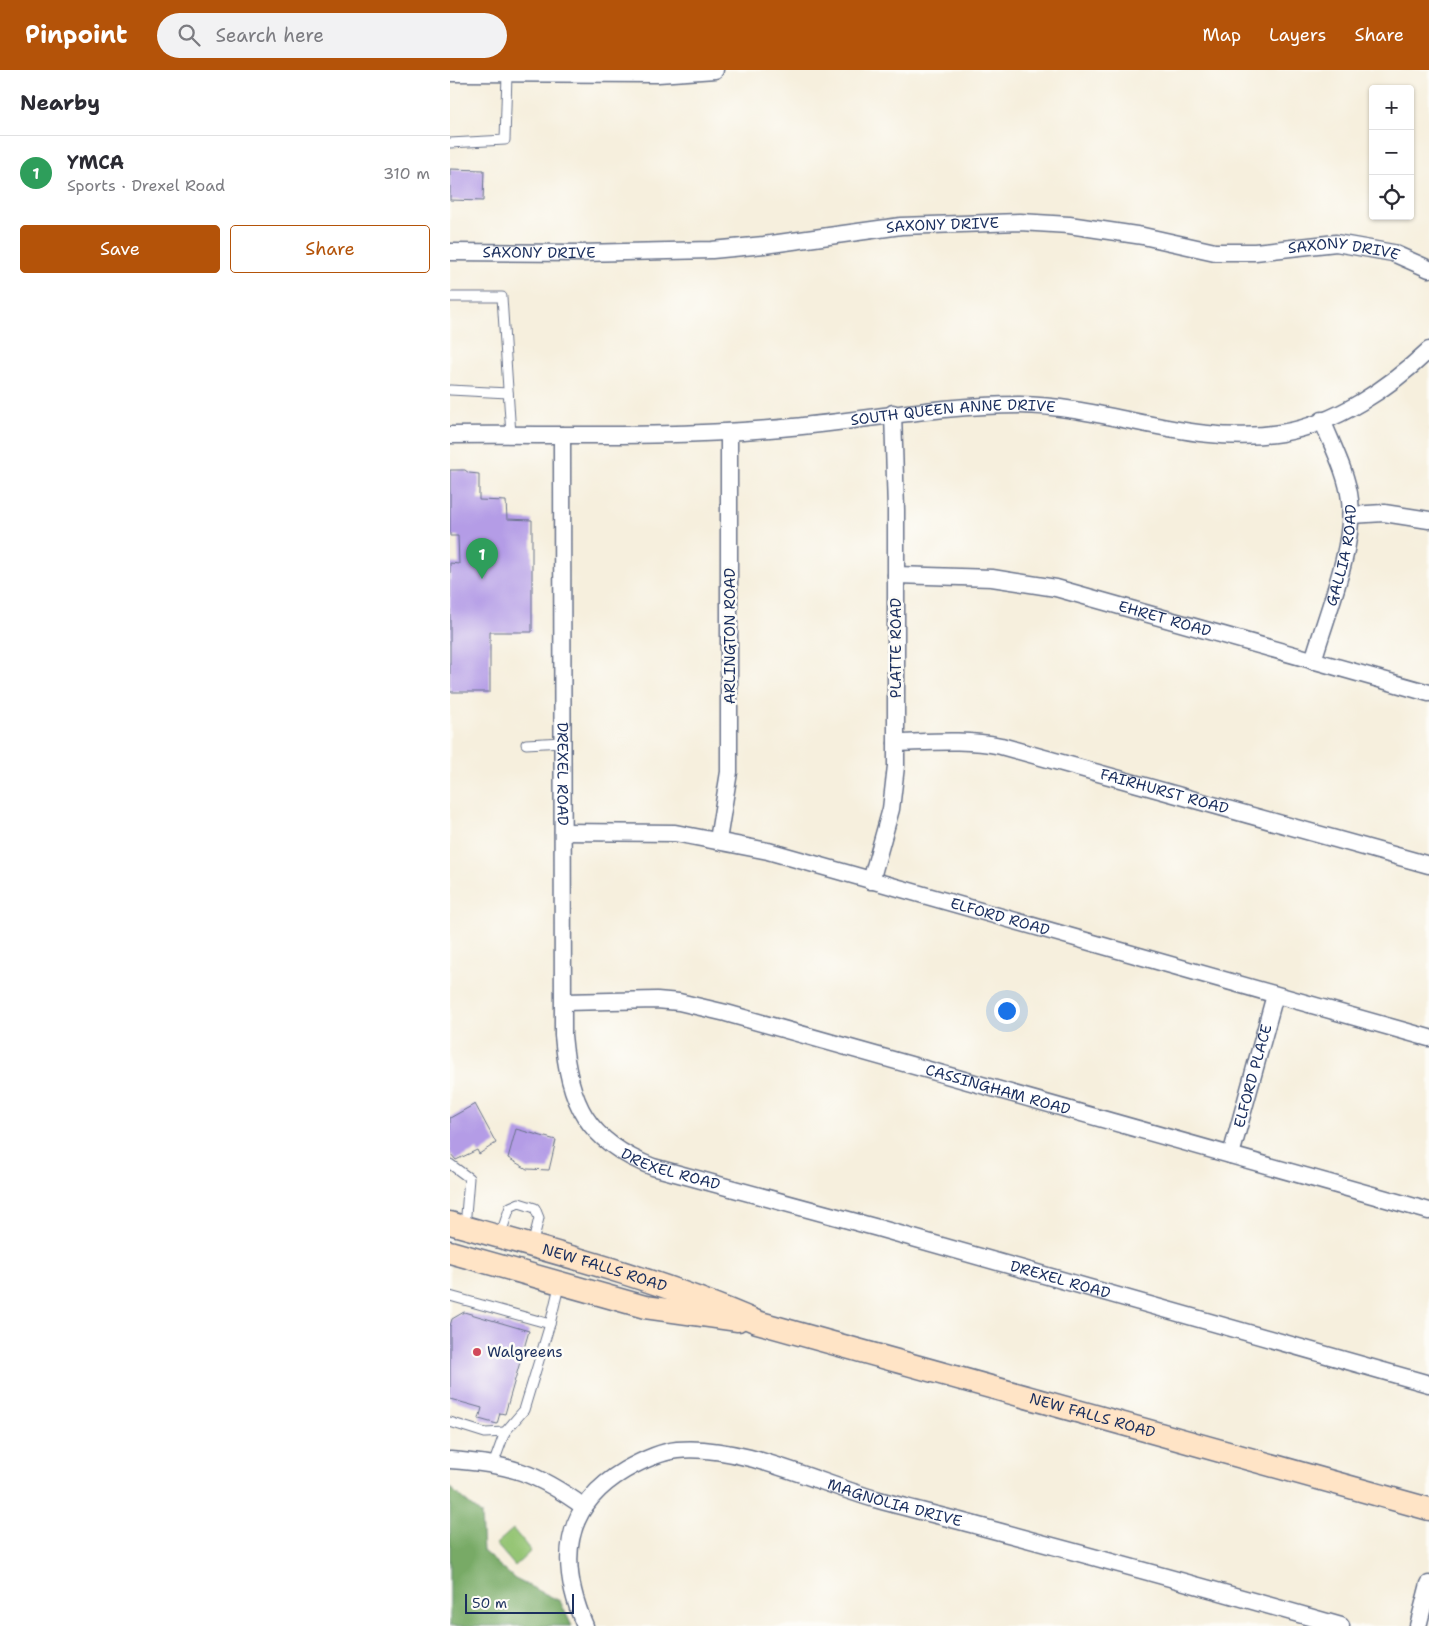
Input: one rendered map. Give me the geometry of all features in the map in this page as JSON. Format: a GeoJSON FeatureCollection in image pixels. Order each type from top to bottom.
{"type":"FeatureCollection","features":[{"type":"Feature","properties":{"kind":"main road","name":"NEW FALLS ROAD"},"geometry":{"type":"LineString","coordinates":[[458,1225],[706,1300],[757,1322],[1429,1509]]}},
{"type":"Feature","properties":{"kind":"main road","name":"NEW FALLS ROAD"},"geometry":{"type":"LineString","coordinates":[[450,1252],[644,1307],[709,1318],[757,1322]]}},
{"type":"Feature","properties":{"kind":"street"},"geometry":{"type":"LineString","coordinates":[[450,73],[658,74],[714,70]]}},
{"type":"Feature","properties":{"kind":"street","name":"SAXONY DRIVE"},"geometry":{"type":"LineString","coordinates":[[450,252],[581,254],[703,250],[764,245],[901,226],[1020,222],[1069,225],[1106,230],[1215,252],[1255,252],[1313,244],[1336,243],[1393,253],[1429,269]]}},
{"type":"Feature","properties":{"kind":"street","name":"SOUTH QUEEN ANNE DRIVE"},"geometry":{"type":"LineString","coordinates":[[450,435],[562,436],[729,432],[771,429],[893,413],[976,406],[1036,406],[1087,412],[1224,436],[1283,432],[1322,420],[1375,393],[1429,350]]}},
{"type":"Feature","properties":{"kind":"street","name":"PLATTE ROAD"},"geometry":{"type":"LineString","coordinates":[[871,881],[891,810],[896,743],[896,575],[893,413]]}},
{"type":"Feature","properties":{"kind":"street","name":"GALLIA ROAD"},"geometry":{"type":"LineString","coordinates":[[1312,661],[1345,554],[1351,515],[1348,488],[1322,420]]}},
{"type":"Feature","properties":{"kind":"street","name":"ARLINGTON ROAD"},"geometry":{"type":"LineString","coordinates":[[718,840],[729,772],[729,432]]}},
{"type":"Feature","properties":{"kind":"street","name":"DREXEL ROAD"},"geometry":{"type":"LineString","coordinates":[[562,436],[565,1053],[577,1101],[593,1128],[609,1145],[626,1156],[653,1167],[878,1228],[1429,1384]]}},
{"type":"Feature","properties":{"kind":"street"},"geometry":{"type":"LineString","coordinates":[[1351,515],[1384,513],[1429,520]]}},
{"type":"Feature","properties":{"kind":"street","name":"EHRET ROAD"},"geometry":{"type":"LineString","coordinates":[[896,575],[992,578],[1056,588],[1429,693]]}},
{"type":"Feature","properties":{"kind":"street","name":"FAIRHURST ROAD"},"geometry":{"type":"LineString","coordinates":[[896,743],[962,741],[1001,746],[1429,866]]}},
{"type":"Feature","properties":{"kind":"street","name":"ELFORD ROAD"},"geometry":{"type":"LineString","coordinates":[[563,832],[675,833],[768,851],[1429,1038]]}},
{"type":"Feature","properties":{"kind":"street","name":"ELFORD PLACE"},"geometry":{"type":"LineString","coordinates":[[1231,1156],[1275,995]]}},
{"type":"Feature","properties":{"kind":"street","name":"CASSINGHAM ROAD"},"geometry":{"type":"LineString","coordinates":[[564,1002],[657,1000],[679,1002],[871,1053],[1429,1211]]}},
{"type":"Feature","properties":{"kind":"street","name":"MAGNOLIA DRIVE"},"geometry":{"type":"LineString","coordinates":[[585,1626],[569,1580],[568,1563],[569,1546],[574,1526],[584,1507],[599,1488],[637,1463],[664,1452],[697,1449],[733,1455],[786,1469],[873,1498],[1333,1625]]}},
{"type":"Feature","properties":{"kind":"street"},"geometry":{"type":"LineString","coordinates":[[450,1460],[493,1465],[536,1476],[584,1507]]}},
{"type":"Feature","properties":{"kind":"street"},"geometry":{"type":"LineString","coordinates":[[1418,1626],[1429,1584]]}},
{"type":"Feature","properties":{"kind":"lane"},"geometry":{"type":"LineString","coordinates":[[450,143],[505,140],[507,74]]}},
{"type":"Feature","properties":{"kind":"lane"},"geometry":{"type":"LineString","coordinates":[[450,297],[502,297],[511,435]]}},
{"type":"Feature","properties":{"kind":"lane"},"geometry":{"type":"LineString","coordinates":[[450,390],[508,393]]}},
{"type":"Feature","properties":{"kind":"lane"},"geometry":{"type":"LineString","coordinates":[[526,744],[563,742]]}},
{"type":"Feature","properties":{"kind":"lane"},"geometry":{"type":"LineString","coordinates":[[450,1164],[469,1178],[458,1225]]}},
{"type":"Feature","properties":{"kind":"lane"},"geometry":{"type":"LineString","coordinates":[[500,1237],[510,1207],[519,1203],[535,1208],[539,1218],[532,1246]]}},
{"type":"Feature","properties":{"kind":"lane"},"geometry":{"type":"LineString","coordinates":[[493,1465],[505,1432],[524,1410],[550,1324],[560,1282]]}},
{"type":"Feature","properties":{"kind":"lane"},"geometry":{"type":"LineString","coordinates":[[450,1296],[550,1324]]}},
{"type":"Feature","properties":{"kind":"lane"},"geometry":{"type":"LineString","coordinates":[[450,1422],[485,1433],[505,1432]]}},
{"type":"Feature","properties":{"kind":"green space"},"geometry":{"type":"Polygon","coordinates":[[[450,1488],[481,1514],[483,1551],[515,1579],[560,1601],[572,1626],[450,1626],[450,1488]]]}},
{"type":"Feature","properties":{"kind":"green space"},"geometry":{"type":"Polygon","coordinates":[[[513,1529],[531,1551],[515,1566],[496,1544],[513,1529]]]}},
{"type":"Feature","properties":{"kind":"building"},"geometry":{"type":"Polygon","coordinates":[[[450,169],[484,170],[483,201],[450,200],[450,169]]]}},
{"type":"Feature","properties":{"kind":"building"},"geometry":{"type":"Polygon","coordinates":[[[450,470],[465,470],[469,473],[479,474],[479,500],[506,501],[507,519],[532,520],[532,632],[490,632],[490,692],[450,692],[450,563],[459,564],[458,536],[450,536],[450,470]]]}},
{"type":"Feature","properties":{"kind":"building"},"geometry":{"type":"Polygon","coordinates":[[[475,1104],[496,1143],[479,1154],[477,1150],[456,1160],[450,1153],[450,1118],[475,1104]]]}},
{"type":"Feature","properties":{"kind":"building"},"geometry":{"type":"Polygon","coordinates":[[[516,1129],[556,1140],[549,1170],[527,1169],[508,1158],[516,1129]]]}},
{"type":"Feature","properties":{"kind":"building"},"geometry":{"type":"Polygon","coordinates":[[[464,1312],[529,1331],[505,1414],[500,1413],[497,1424],[479,1419],[482,1408],[450,1399],[450,1326],[452,1319],[464,1312]]]}},
{"type":"Feature","properties":{"kind":"place","name":"YMCA"},"geometry":{"type":"Point","coordinates":[482,579]}},
{"type":"Feature","properties":{"kind":"place","name":"Walgreens"},"geometry":{"type":"Point","coordinates":[477,1352]}}]}
